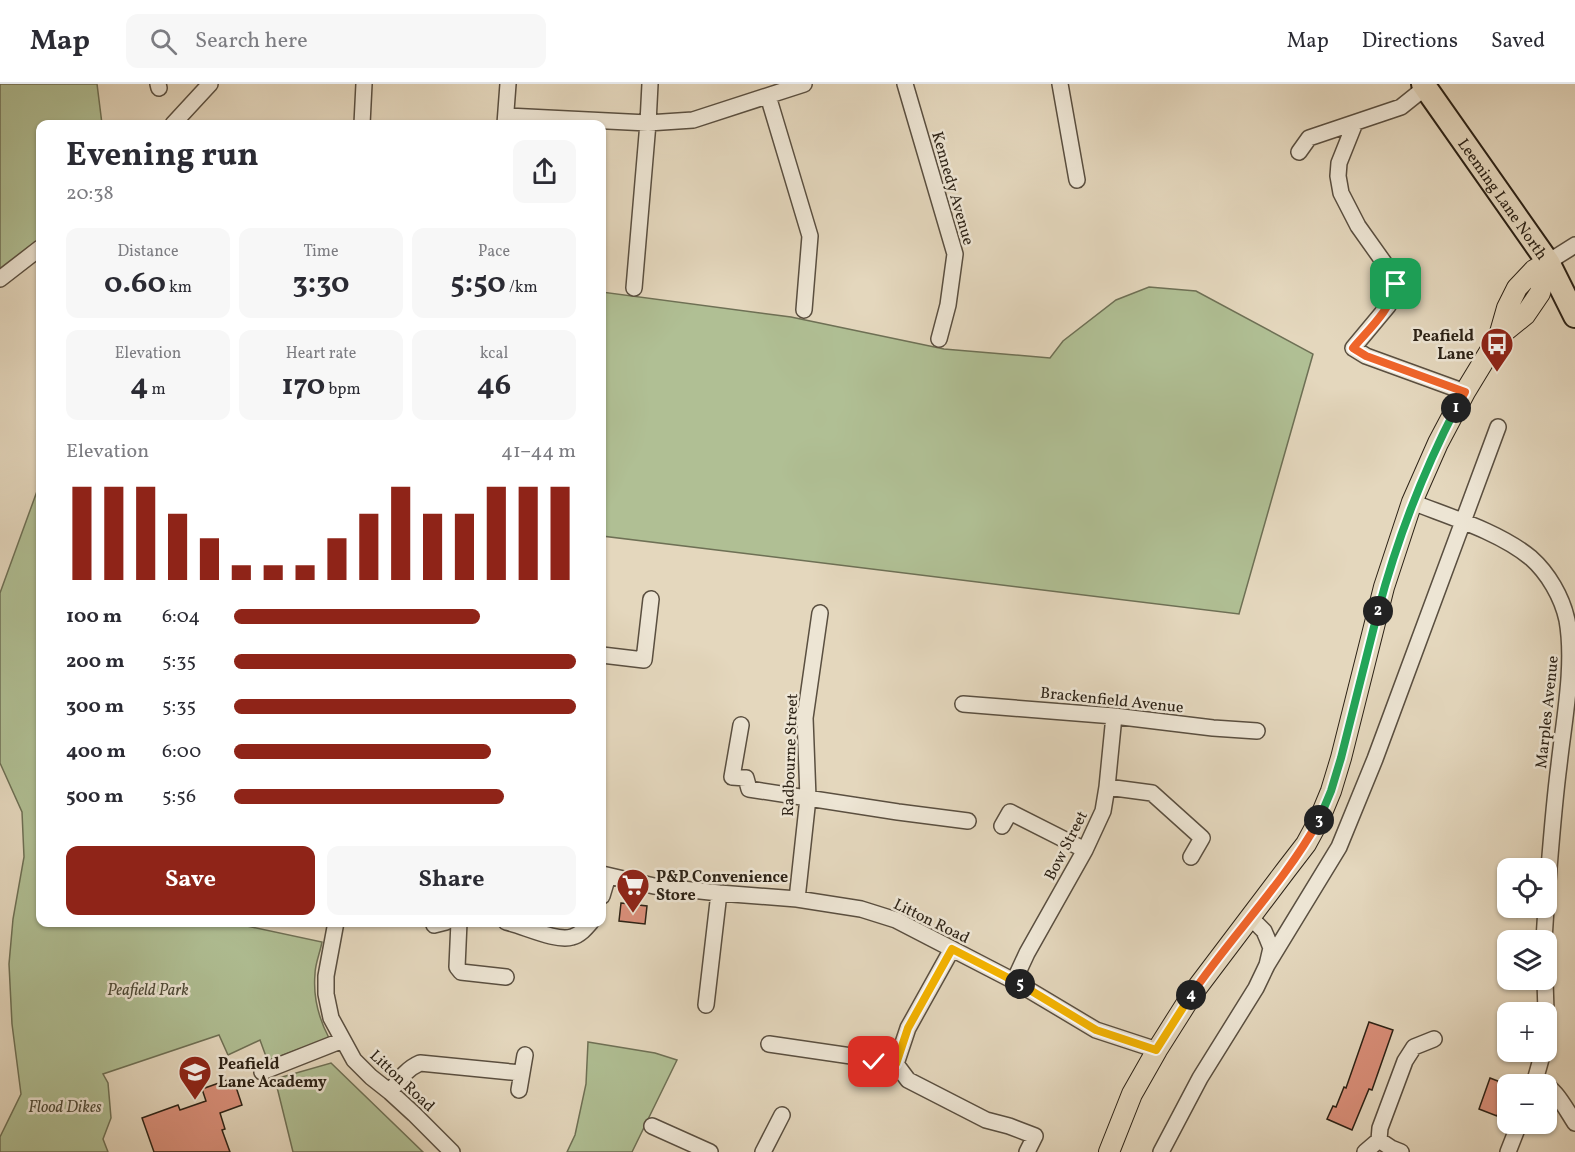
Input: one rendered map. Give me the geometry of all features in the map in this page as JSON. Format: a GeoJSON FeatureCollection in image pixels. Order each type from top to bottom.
{"type":"FeatureCollection","features":[{"type":"Feature","properties":{"kind":"highway","name":"Leeming Lane North"},"geometry":{"type":"LineString","coordinates":[[1424,86],[1548,262],[1575,316]]}},
{"type":"Feature","properties":{"kind":"main road"},"geometry":{"type":"LineString","coordinates":[[1109,1152],[1132,1094],[1156,1050],[1193,993],[1306,844],[1319,820],[1331,791],[1384,587],[1412,502],[1465,392],[1499,336],[1507,308],[1521,283],[1533,270],[1548,262]]}},
{"type":"Feature","properties":{"kind":"street"},"geometry":{"type":"LineString","coordinates":[[177,120],[210,84]]}},
{"type":"Feature","properties":{"kind":"street"},"geometry":{"type":"LineString","coordinates":[[362,120],[364,84]]}},
{"type":"Feature","properties":{"kind":"street"},"geometry":{"type":"LineString","coordinates":[[506,120],[508,84]]}},
{"type":"Feature","properties":{"kind":"street"},"geometry":{"type":"LineString","coordinates":[[634,288],[650,84]]}},
{"type":"Feature","properties":{"kind":"street"},"geometry":{"type":"LineString","coordinates":[[606,122],[648,123],[693,120],[804,84]]}},
{"type":"Feature","properties":{"kind":"street","name":"Kennedy Avenue"},"geometry":{"type":"LineString","coordinates":[[905,84],[955,254],[948,305],[939,339]]}},
{"type":"Feature","properties":{"kind":"street"},"geometry":{"type":"LineString","coordinates":[[1060,84],[1077,180]]}},
{"type":"Feature","properties":{"kind":"street"},"geometry":{"type":"LineString","coordinates":[[1299,152],[1308,138],[1401,107],[1424,86]]}},
{"type":"Feature","properties":{"kind":"street"},"geometry":{"type":"LineString","coordinates":[[768,96],[810,236],[804,310]]}},
{"type":"Feature","properties":{"kind":"street"},"geometry":{"type":"LineString","coordinates":[[1355,123],[1339,163],[1338,176],[1341,193],[1358,225],[1390,271],[1396,284],[1394,295],[1388,306],[1353,348],[1366,356],[1465,392]]}},
{"type":"Feature","properties":{"kind":"street"},"geometry":{"type":"LineString","coordinates":[[1548,262],[1575,245]]}},
{"type":"Feature","properties":{"kind":"street"},"geometry":{"type":"LineString","coordinates":[[0,279],[36,251]]}},
{"type":"Feature","properties":{"kind":"street"},"geometry":{"type":"LineString","coordinates":[[1161,1152],[1200,1078],[1339,847],[1375,759],[1498,427]]}},
{"type":"Feature","properties":{"kind":"street","name":"Marples Avenue"},"geometry":{"type":"LineString","coordinates":[[1412,502],[1512,544],[1532,559],[1557,592],[1567,618],[1570,674],[1550,858]]}},
{"type":"Feature","properties":{"kind":"street"},"geometry":{"type":"LineString","coordinates":[[606,655],[644,660],[651,599]]}},
{"type":"Feature","properties":{"kind":"street","name":"Radbourne Street"},"geometry":{"type":"LineString","coordinates":[[796,899],[808,798],[805,718],[820,612]]}},
{"type":"Feature","properties":{"kind":"street","name":"Brackenfield Avenue"},"geometry":{"type":"LineString","coordinates":[[963,704],[1114,716],[1257,731]]}},
{"type":"Feature","properties":{"kind":"street","name":"Bow Street"},"geometry":{"type":"LineString","coordinates":[[1014,981],[1027,953],[1085,850],[1103,811],[1114,716]]}},
{"type":"Feature","properties":{"kind":"street"},"geometry":{"type":"LineString","coordinates":[[741,725],[732,777],[746,778],[749,789],[968,821]]}},
{"type":"Feature","properties":{"kind":"street"},"geometry":{"type":"LineString","coordinates":[[1107,787],[1152,793],[1202,838],[1191,857]]}},
{"type":"Feature","properties":{"kind":"street"},"geometry":{"type":"LineString","coordinates":[[1002,826],[1010,812],[1085,850]]}},
{"type":"Feature","properties":{"kind":"street","name":"Litton Road"},"geometry":{"type":"LineString","coordinates":[[606,875],[654,886],[796,899],[861,909],[896,920],[1014,981],[1096,1030],[1156,1050]]}},
{"type":"Feature","properties":{"kind":"street"},"geometry":{"type":"LineString","coordinates":[[706,1005],[719,893]]}},
{"type":"Feature","properties":{"kind":"street"},"geometry":{"type":"LineString","coordinates":[[1250,917],[1264,931],[1271,948],[1267,965]]}},
{"type":"Feature","properties":{"kind":"street","name":"Litton Road"},"geometry":{"type":"LineString","coordinates":[[335,927],[326,976],[326,994],[332,1018],[343,1040],[354,1060],[452,1152]]}},
{"type":"Feature","properties":{"kind":"street"},"geometry":{"type":"LineString","coordinates":[[459,927],[457,967],[461,972],[506,977]]}},
{"type":"Feature","properties":{"kind":"street"},"geometry":{"type":"LineString","coordinates":[[522,927],[554,937],[571,937],[587,927]]}},
{"type":"Feature","properties":{"kind":"street"},"geometry":{"type":"LineString","coordinates":[[896,1064],[908,1028],[952,949]]}},
{"type":"Feature","properties":{"kind":"street"},"geometry":{"type":"LineString","coordinates":[[1365,1152],[1379,1140],[1380,1128],[1405,1061],[1414,1047],[1434,1039]]}},
{"type":"Feature","properties":{"kind":"street"},"geometry":{"type":"LineString","coordinates":[[262,1072],[343,1040]]}},
{"type":"Feature","properties":{"kind":"street"},"geometry":{"type":"LineString","coordinates":[[768,1044],[896,1064],[908,1080],[960,1107],[986,1120],[1035,1136],[1027,1152]]}},
{"type":"Feature","properties":{"kind":"street"},"geometry":{"type":"LineString","coordinates":[[519,1090],[525,1055]]}},
{"type":"Feature","properties":{"kind":"street"},"geometry":{"type":"LineString","coordinates":[[390,1092],[403,1074],[420,1063],[522,1073]]}},
{"type":"Feature","properties":{"kind":"street"},"geometry":{"type":"LineString","coordinates":[[1557,1096],[1575,1123]]}},
{"type":"Feature","properties":{"kind":"street"},"geometry":{"type":"LineString","coordinates":[[763,1152],[782,1115]]}},
{"type":"Feature","properties":{"kind":"street"},"geometry":{"type":"LineString","coordinates":[[652,1126],[710,1152]]}},
{"type":"Feature","properties":{"kind":"street"},"geometry":{"type":"LineString","coordinates":[[1508,1152],[1515,1134]]}},
{"type":"Feature","properties":{"kind":"street"},"geometry":{"type":"LineString","coordinates":[[1379,1140],[1401,1152]]}},
{"type":"Feature","properties":{"kind":"green space"},"geometry":{"type":"Polygon","coordinates":[[[0,84],[97,84],[102,120],[36,120],[36,248],[0,276],[0,84]]]}},
{"type":"Feature","properties":{"kind":"green space"},"geometry":{"type":"Polygon","coordinates":[[[1149,287],[1196,291],[1313,354],[1239,614],[606,536],[606,293],[791,317],[944,349],[1050,358],[1063,341],[1116,300],[1149,287]]]}},
{"type":"Feature","properties":{"kind":"green space"},"geometry":{"type":"Polygon","coordinates":[[[36,494],[36,927],[252,927],[322,942],[315,970],[315,991],[322,1023],[329,1038],[268,1062],[260,1040],[228,1055],[219,1035],[103,1074],[108,1083],[111,1118],[103,1139],[108,1152],[0,1152],[0,1137],[21,1094],[12,1024],[9,964],[13,919],[24,857],[22,812],[0,763],[0,593],[36,494]]]}},
{"type":"Feature","properties":{"kind":"green space"},"geometry":{"type":"Polygon","coordinates":[[[588,1042],[655,1053],[677,1060],[632,1152],[567,1152],[575,1135],[586,1084],[588,1042]]]}},
{"type":"Feature","properties":{"kind":"green space"},"geometry":{"type":"Polygon","coordinates":[[[331,1063],[423,1152],[293,1152],[275,1079],[331,1063]]]}},
{"type":"Feature","properties":{"kind":"building","name":"P&P Convenience Store"},"geometry":{"type":"Polygon","coordinates":[[[621,903],[647,906],[645,924],[619,921],[621,903]]]}},
{"type":"Feature","properties":{"kind":"building"},"geometry":{"type":"Polygon","coordinates":[[[1369,1022],[1393,1030],[1372,1090],[1369,1089],[1352,1130],[1327,1119],[1333,1106],[1336,1107],[1344,1087],[1346,1088],[1369,1022]]]}},
{"type":"Feature","properties":{"kind":"building"},"geometry":{"type":"Polygon","coordinates":[[[233,1078],[242,1105],[220,1113],[225,1129],[222,1130],[230,1152],[154,1152],[142,1118],[178,1105],[180,1110],[206,1101],[202,1089],[233,1078]]]}},
{"type":"Feature","properties":{"kind":"building"},"geometry":{"type":"Polygon","coordinates":[[[1490,1078],[1497,1081],[1497,1116],[1479,1109],[1490,1078]]]}},
{"type":"Feature","properties":{"kind":"place","name":"Peafield Lane"},"geometry":{"type":"Point","coordinates":[1497,373]}},
{"type":"Feature","properties":{"kind":"place","name":"P&P Convenience Store"},"geometry":{"type":"Point","coordinates":[633,914]}},
{"type":"Feature","properties":{"kind":"place","name":"Peafield Lane Academy"},"geometry":{"type":"Point","coordinates":[195,1101]}},
{"type":"Feature","properties":{"kind":"route"},"geometry":{"type":"LineString","coordinates":[[874,1062],[896,1064],[908,1028],[952,949],[1014,981],[1096,1030],[1156,1050],[1193,993],[1306,844],[1331,791],[1384,587],[1412,502],[1465,392],[1366,356],[1353,348],[1388,306],[1394,295],[1396,284]]}},
{"type":"Feature","properties":{"kind":"park label","name":"Peafield Park"},"geometry":{"type":"Point","coordinates":[148,989]}},
{"type":"Feature","properties":{"kind":"park label","name":"Flood Dikes"},"geometry":{"type":"Point","coordinates":[65,1106]}}]}
